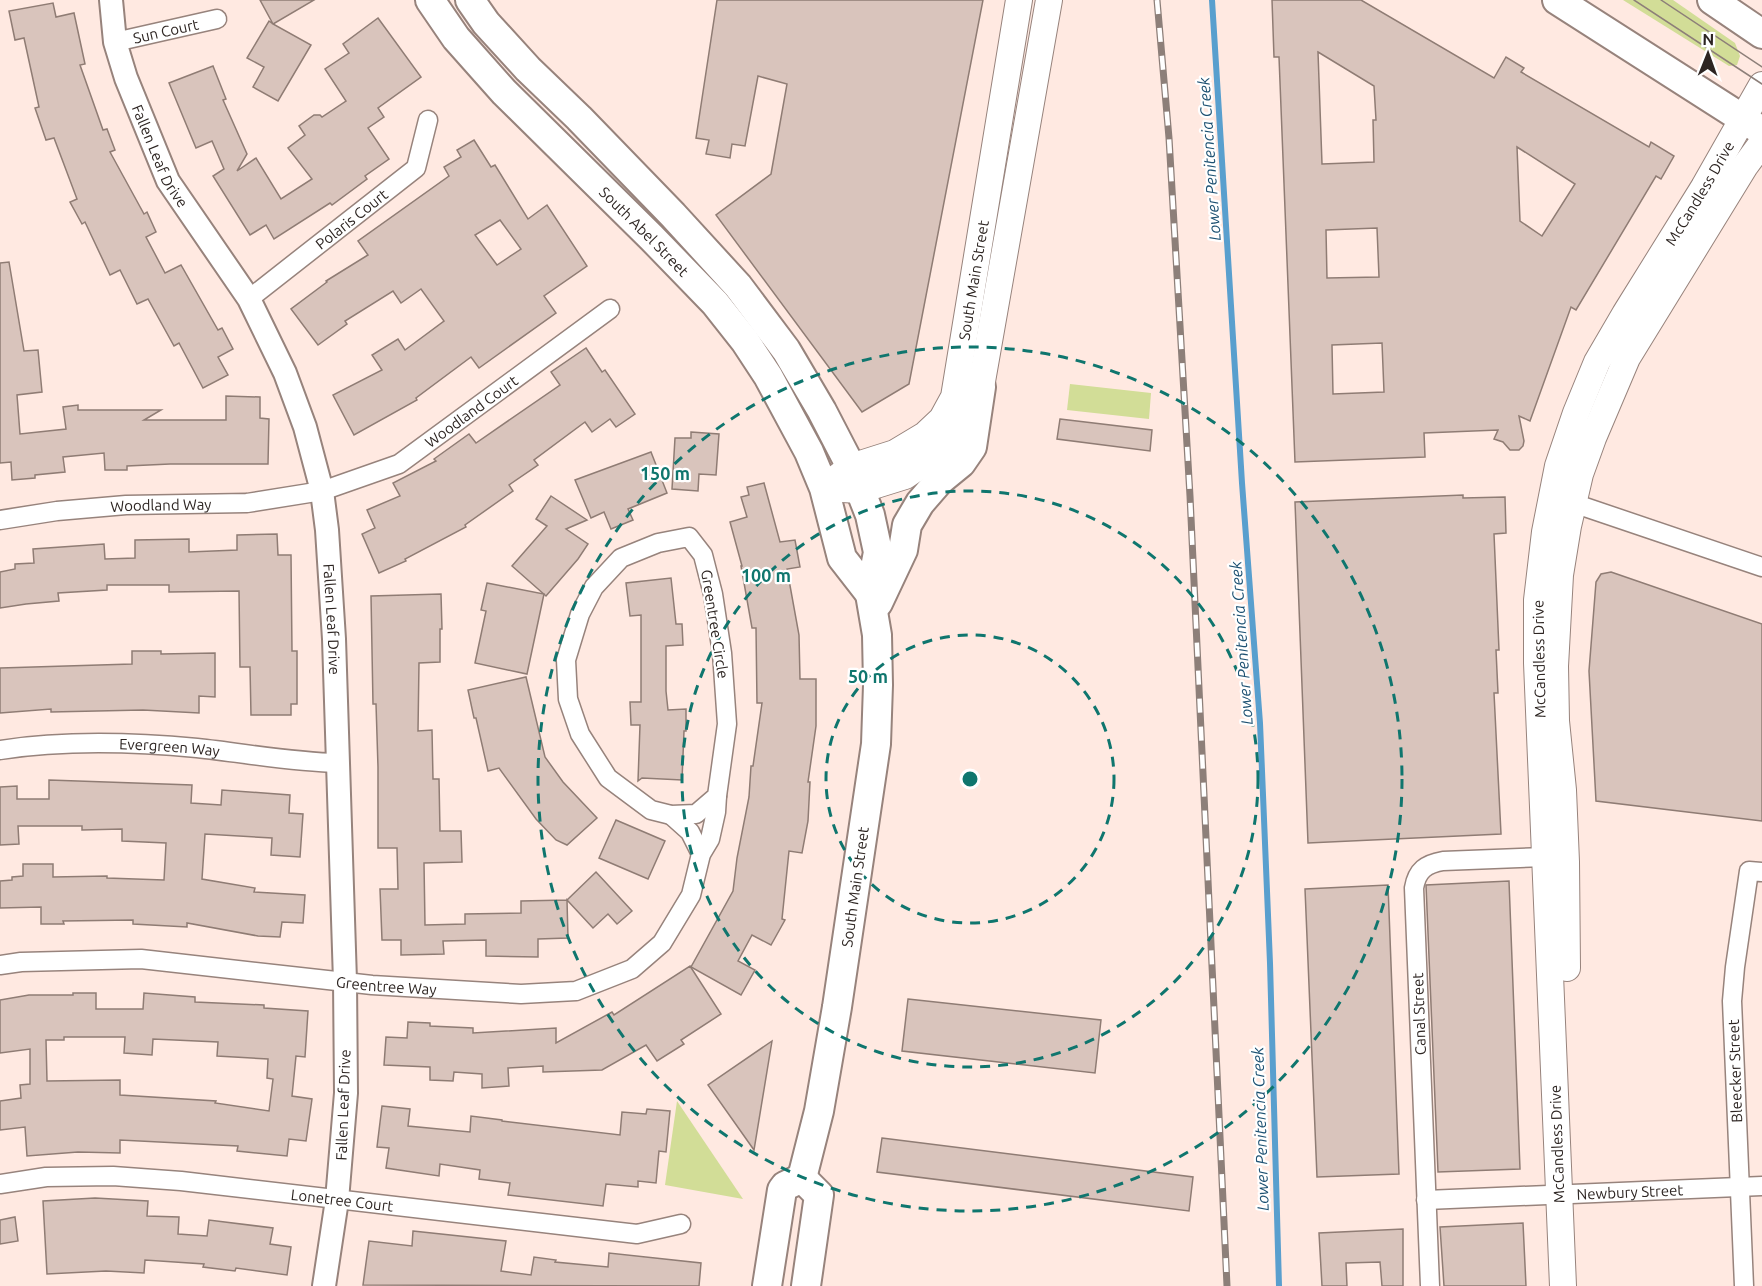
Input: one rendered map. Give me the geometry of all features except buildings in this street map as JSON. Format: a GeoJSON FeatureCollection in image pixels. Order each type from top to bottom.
{"type":"FeatureCollection","features":[{"type":"Feature","properties":{"kind":"main road","name":"South Abel Street"},"geometry":{"type":"LineString","coordinates":[[430,0],[456,38],[504,92],[715,303],[745,341],[768,376],[824,488]]}},
{"type":"Feature","properties":{"kind":"main road","name":"South Main Street"},"geometry":{"type":"LineString","coordinates":[[871,605],[842,558],[824,488],[855,478],[924,435],[942,419],[954,397],[1020,0]]}},
{"type":"Feature","properties":{"kind":"main road","name":"South Main Street"},"geometry":{"type":"LineString","coordinates":[[855,478],[905,476],[944,449],[961,428],[981,387],[1049,0]]}},
{"type":"Feature","properties":{"kind":"main road"},"geometry":{"type":"LineString","coordinates":[[1557,0],[1752,125]]}},
{"type":"Feature","properties":{"kind":"main road"},"geometry":{"type":"LineString","coordinates":[[1712,0],[1762,34]]}},
{"type":"Feature","properties":{"kind":"main road","name":"South Abel Street"},"geometry":{"type":"LineString","coordinates":[[476,8],[528,69],[655,196],[738,286],[786,350],[822,411],[855,478]]}},
{"type":"Feature","properties":{"kind":"main road"},"geometry":{"type":"LineString","coordinates":[[456,38],[476,8]]}},
{"type":"Feature","properties":{"kind":"main road","name":"McCandless Drive"},"geometry":{"type":"LineString","coordinates":[[1581,1286],[1568,1194],[1545,857],[1536,663],[1537,600],[1545,532],[1558,466],[1597,362],[1704,187],[1752,125],[1762,86]]}},
{"type":"Feature","properties":{"kind":"main road"},"geometry":{"type":"LineString","coordinates":[[1003,101],[1032,105]]}},
{"type":"Feature","properties":{"kind":"main road","name":"McCandless Drive"},"geometry":{"type":"LineString","coordinates":[[1563,1286],[1568,1194],[1566,850],[1556,721],[1555,666],[1560,575],[1573,503],[1593,438],[1627,358],[1745,166],[1762,144]]}},
{"type":"Feature","properties":{"kind":"main road"},"geometry":{"type":"LineString","coordinates":[[633,219],[655,196]]}},
{"type":"Feature","properties":{"kind":"main road"},"geometry":{"type":"LineString","coordinates":[[871,605],[903,550],[907,525],[921,503],[939,482],[962,463],[972,447],[981,387]]}},
{"type":"Feature","properties":{"kind":"main road","name":"South Main Street"},"geometry":{"type":"LineString","coordinates":[[802,1178],[819,1111],[837,1007],[876,744],[877,635],[871,605],[878,552],[870,515],[855,478]]}},
{"type":"Feature","properties":{"kind":"main road"},"geometry":{"type":"LineString","coordinates":[[768,1286],[782,1190],[785,1186],[802,1178],[819,1195],[807,1286]]}},
{"type":"Feature","properties":{"kind":"street","name":"Fallen Leaf Drive"},"geometry":{"type":"LineString","coordinates":[[111,0],[115,42],[126,78],[168,181],[249,300],[285,373],[305,427],[321,491],[328,541],[338,763],[346,1093],[337,1200],[324,1286]]}},
{"type":"Feature","properties":{"kind":"street","name":"Sun Court"},"geometry":{"type":"LineString","coordinates":[[115,42],[217,20]]}},
{"type":"Feature","properties":{"kind":"street","name":"Polaris Court"},"geometry":{"type":"LineString","coordinates":[[249,300],[416,168],[428,120]]}},
{"type":"Feature","properties":{"kind":"street","name":"Woodland Court"},"geometry":{"type":"LineString","coordinates":[[321,491],[399,464],[610,309]]}},
{"type":"Feature","properties":{"kind":"street","name":"Woodland Way"},"geometry":{"type":"LineString","coordinates":[[0,520],[57,511],[126,505],[247,503],[321,491]]}},
{"type":"Feature","properties":{"kind":"street"},"geometry":{"type":"LineString","coordinates":[[1573,503],[1762,567]]}},
{"type":"Feature","properties":{"kind":"street","name":"Greentree Circle"},"geometry":{"type":"LineString","coordinates":[[689,537],[703,555],[713,594],[722,653],[727,724],[717,796],[696,814],[671,815],[651,810],[608,778],[580,734],[568,699],[566,660],[580,614],[594,587],[621,558],[658,543],[689,537]]}},
{"type":"Feature","properties":{"kind":"street","name":"Evergreen Way"},"geometry":{"type":"LineString","coordinates":[[0,750],[83,744],[140,745],[196,748],[311,762],[338,763]]}},
{"type":"Feature","properties":{"kind":"street","name":"Greentree Way"},"geometry":{"type":"LineString","coordinates":[[0,965],[21,962],[141,959],[345,981],[521,994],[576,991],[632,969],[662,943],[691,895],[701,854],[710,839],[717,796]]}},
{"type":"Feature","properties":{"kind":"street"},"geometry":{"type":"LineString","coordinates":[[671,815],[690,832],[701,854]]}},
{"type":"Feature","properties":{"kind":"street","name":"Canal Street"},"geometry":{"type":"LineString","coordinates":[[1430,1286],[1414,888],[1416,878],[1422,869],[1432,863],[1443,861],[1545,857]]}},
{"type":"Feature","properties":{"kind":"street","name":"Bleecker Street"},"geometry":{"type":"LineString","coordinates":[[1744,1286],[1732,1001],[1734,967],[1749,870],[1762,872]]}},
{"type":"Feature","properties":{"kind":"street","name":"Lonetree Court"},"geometry":{"type":"LineString","coordinates":[[0,1184],[46,1177],[113,1176],[181,1181],[638,1234],[681,1224]]}},
{"type":"Feature","properties":{"kind":"street","name":"Newbury Street"},"geometry":{"type":"LineString","coordinates":[[1426,1200],[1762,1186]]}},
{"type":"Feature","properties":{"kind":"green space"},"geometry":{"type":"Polygon","coordinates":[[[1623,0],[1673,0],[1735,43],[1740,56],[1737,65],[1729,66],[1623,0]]]}},
{"type":"Feature","properties":{"kind":"green space"},"geometry":{"type":"Polygon","coordinates":[[[1070,384],[1151,393],[1149,419],[1067,410],[1070,384]]]}},
{"type":"Feature","properties":{"kind":"green space"},"geometry":{"type":"Polygon","coordinates":[[[677,1101],[743,1199],[665,1185],[677,1101]]]}},
{"type":"Feature","properties":{"kind":"waterway","name":"Lower Penitencia Creek"},"geometry":{"type":"LineString","coordinates":[[1212,0],[1242,483],[1260,723],[1270,963],[1279,1286]]}},
{"type":"Feature","properties":{"kind":"tram line"},"geometry":{"type":"LineString","coordinates":[[1634,0],[1762,84]]}},
{"type":"Feature","properties":{"kind":"tram line"},"geometry":{"type":"LineString","coordinates":[[1661,0],[1762,67]]}},
{"type":"Feature","properties":{"kind":"railway"},"geometry":{"type":"LineString","coordinates":[[1157,0],[1169,138],[1190,496],[1227,1286]]}}]}
